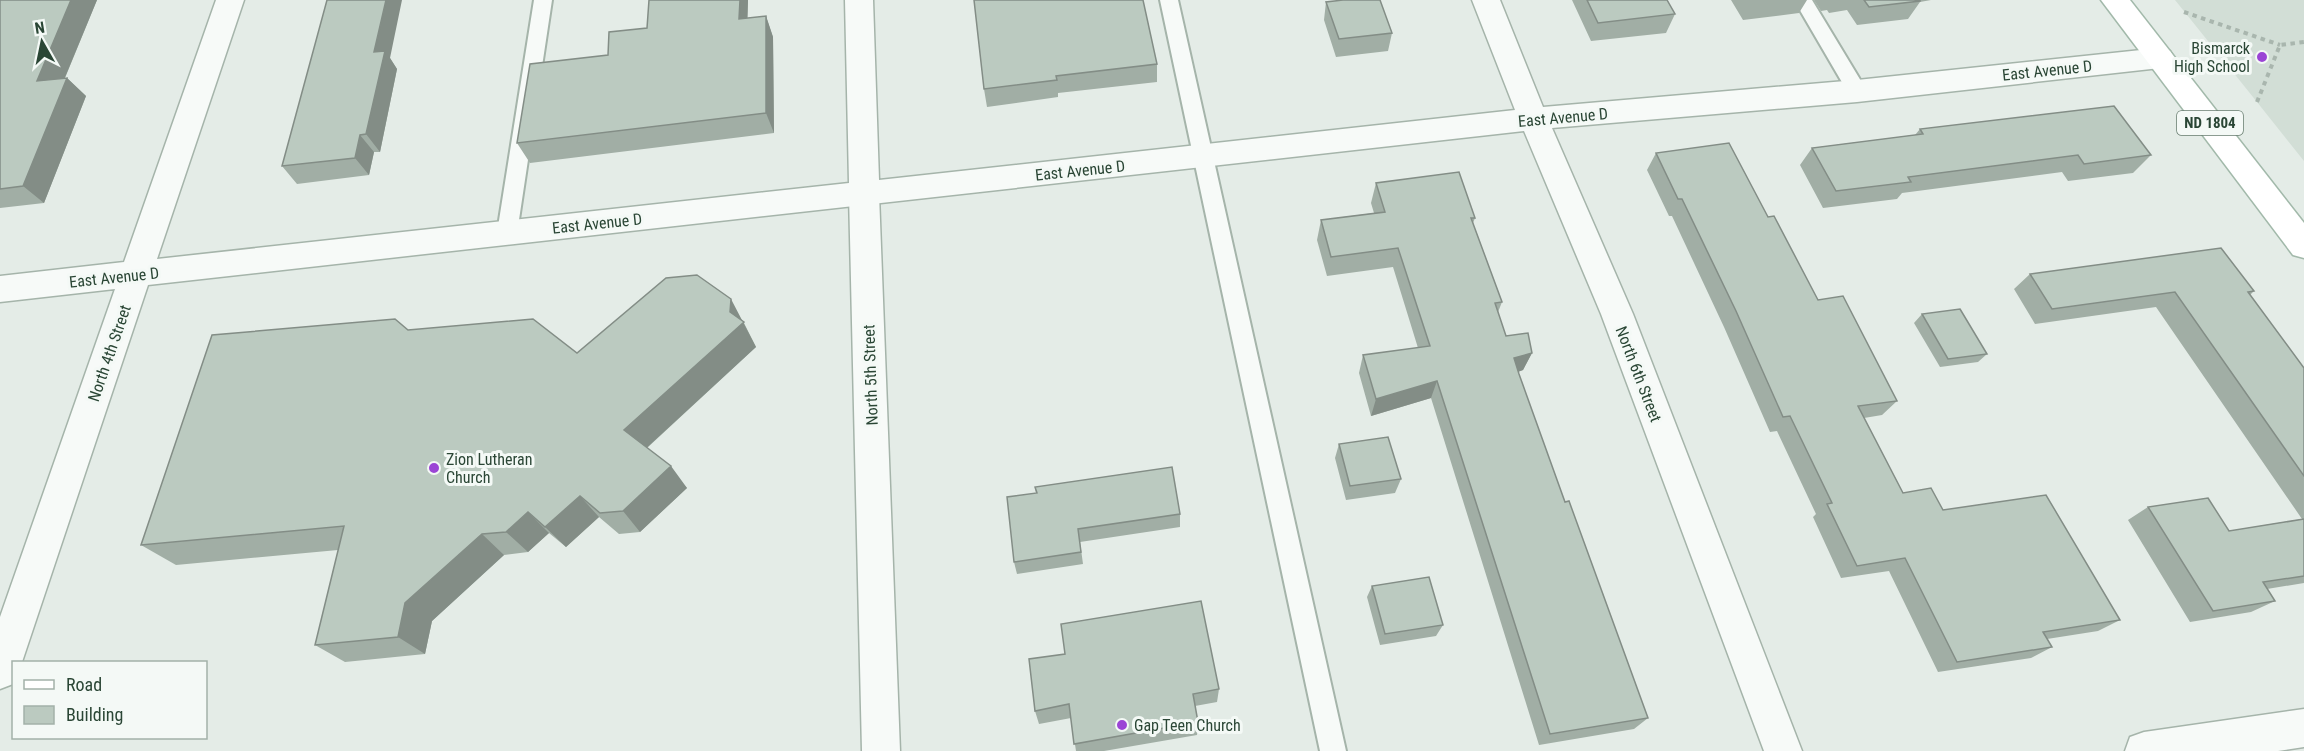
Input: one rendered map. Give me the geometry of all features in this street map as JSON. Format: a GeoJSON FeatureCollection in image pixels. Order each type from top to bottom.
{"type":"FeatureCollection","features":[{"type":"Feature","properties":{"kind":"main road","name":"ND 1804"},"geometry":{"type":"LineString","coordinates":[[2115,0],[2304,246]]}},
{"type":"Feature","properties":{"kind":"street","name":"North 4th Street"},"geometry":{"type":"LineString","coordinates":[[0,671],[230,0]]}},
{"type":"Feature","properties":{"kind":"street","name":"North 5th Street"},"geometry":{"type":"LineString","coordinates":[[859,0],[881,751]]}},
{"type":"Feature","properties":{"kind":"street","name":"North 6th Street"},"geometry":{"type":"LineString","coordinates":[[1486,0],[1533,119],[1617,314],[1783,751]]}},
{"type":"Feature","properties":{"kind":"street","name":"East Avenue D"},"geometry":{"type":"LineString","coordinates":[[0,289],[1533,119],[1857,91],[2160,58]]}},
{"type":"Feature","properties":{"kind":"street"},"geometry":{"type":"LineString","coordinates":[[2144,751],[2233,745],[2304,728]]}},
{"type":"Feature","properties":{"kind":"lane"},"geometry":{"type":"LineString","coordinates":[[507,233],[543,0]]}},
{"type":"Feature","properties":{"kind":"lane"},"geometry":{"type":"LineString","coordinates":[[1169,0],[1333,751]]}},
{"type":"Feature","properties":{"kind":"lane"},"geometry":{"type":"LineString","coordinates":[[1803,0],[1857,91]]}},
{"type":"Feature","properties":{"kind":"path"},"geometry":{"type":"LineString","coordinates":[[2184,12],[2280,45],[2304,42]]}},
{"type":"Feature","properties":{"kind":"path"},"geometry":{"type":"LineString","coordinates":[[2257,102],[2280,45]]}},
{"type":"Feature","properties":{"kind":"shaded area","name":"Bismarck High School"},"geometry":{"type":"Polygon","coordinates":[[[2175,0],[2304,0],[2304,161],[2257,102],[2175,0]]]}},
{"type":"Feature","properties":{"kind":"building"},"geometry":{"type":"Polygon","coordinates":[[[0,0],[71,0],[37,81],[67,78],[23,186],[0,189],[0,0]]]}},
{"type":"Feature","properties":{"kind":"building"},"geometry":{"type":"Polygon","coordinates":[[[327,0],[386,0],[374,52],[385,51],[366,134],[360,135],[355,158],[282,166],[327,0]]]}},
{"type":"Feature","properties":{"kind":"building"},"geometry":{"type":"Polygon","coordinates":[[[649,0],[740,0],[739,19],[766,16],[766,113],[517,143],[530,64],[608,55],[609,32],[647,28],[649,0]]]}},
{"type":"Feature","properties":{"kind":"building"},"geometry":{"type":"Polygon","coordinates":[[[974,0],[1143,0],[1157,64],[1056,76],[1057,80],[984,89],[974,0]]]}},
{"type":"Feature","properties":{"kind":"building"},"geometry":{"type":"Polygon","coordinates":[[[1380,0],[1392,33],[1339,39],[1326,2],[1380,0]]]}},
{"type":"Feature","properties":{"kind":"building"},"geometry":{"type":"Polygon","coordinates":[[[1587,0],[1667,0],[1675,14],[1598,23],[1587,0]]]}},
{"type":"Feature","properties":{"kind":"building"},"geometry":{"type":"Polygon","coordinates":[[[1864,0],[1920,0],[1920,1],[1869,7],[1864,0]]]}},
{"type":"Feature","properties":{"kind":"building"},"geometry":{"type":"Polygon","coordinates":[[[2114,106],[2151,155],[2084,164],[2078,155],[1908,177],[1911,182],[1836,191],[1812,148],[1923,134],[1920,129],[2114,106]]]}},
{"type":"Feature","properties":{"kind":"building"},"geometry":{"type":"Polygon","coordinates":[[[1729,143],[1768,217],[1774,216],[1818,300],[1843,296],[1897,401],[1858,406],[1903,493],[1931,488],[1943,510],[2046,495],[2120,620],[2043,632],[2052,647],[1957,662],[1905,558],[1857,566],[1827,504],[1832,503],[1790,416],[1783,417],[1736,311],[1682,199],[1678,199],[1656,153],[1729,143]]]}},
{"type":"Feature","properties":{"kind":"building"},"geometry":{"type":"Polygon","coordinates":[[[1459,172],[1475,218],[1471,218],[1502,302],[1495,303],[1506,336],[1528,333],[1532,353],[1514,358],[1565,502],[1569,501],[1648,718],[1550,734],[1437,381],[1376,399],[1363,355],[1430,346],[1398,248],[1331,257],[1321,220],[1385,212],[1376,183],[1459,172]]]}},
{"type":"Feature","properties":{"kind":"building"},"geometry":{"type":"Polygon","coordinates":[[[2221,248],[2254,291],[2248,292],[2304,368],[2304,476],[2175,292],[2052,309],[2030,274],[2221,248]]]}},
{"type":"Feature","properties":{"kind":"building","name":"Zion Lutheran Church"},"geometry":{"type":"Polygon","coordinates":[[[697,275],[731,299],[730,312],[744,322],[624,430],[671,466],[623,511],[600,513],[580,496],[545,527],[528,512],[506,532],[482,534],[405,603],[398,637],[315,645],[344,526],[141,545],[212,335],[395,319],[408,330],[533,319],[577,353],[666,278],[697,275]]]}},
{"type":"Feature","properties":{"kind":"building"},"geometry":{"type":"Polygon","coordinates":[[[1960,309],[1987,354],[1948,359],[1922,314],[1960,309]]]}},
{"type":"Feature","properties":{"kind":"building"},"geometry":{"type":"Polygon","coordinates":[[[1388,437],[1401,479],[1350,486],[1339,444],[1388,437]]]}},
{"type":"Feature","properties":{"kind":"building"},"geometry":{"type":"Polygon","coordinates":[[[1172,467],[1180,514],[1078,529],[1081,552],[1014,562],[1007,497],[1037,493],[1035,487],[1172,467]]]}},
{"type":"Feature","properties":{"kind":"building"},"geometry":{"type":"Polygon","coordinates":[[[2208,498],[2229,531],[2304,519],[2304,576],[2263,582],[2275,601],[2213,611],[2148,507],[2208,498]]]}},
{"type":"Feature","properties":{"kind":"building"},"geometry":{"type":"Polygon","coordinates":[[[1429,577],[1443,625],[1385,634],[1372,586],[1429,577]]]}},
{"type":"Feature","properties":{"kind":"building"},"geometry":{"type":"Polygon","coordinates":[[[1201,601],[1219,689],[1193,694],[1198,722],[1074,744],[1069,704],[1035,711],[1029,659],[1065,654],[1061,624],[1201,601]]]}},
{"type":"Feature","properties":{"kind":"place","name":"Bismarck High School"},"geometry":{"type":"Point","coordinates":[2262,57]}},
{"type":"Feature","properties":{"kind":"place","name":"Zion Lutheran Church"},"geometry":{"type":"Point","coordinates":[434,468]}},
{"type":"Feature","properties":{"kind":"place","name":"Gap Teen Church"},"geometry":{"type":"Point","coordinates":[1122,725]}}]}
